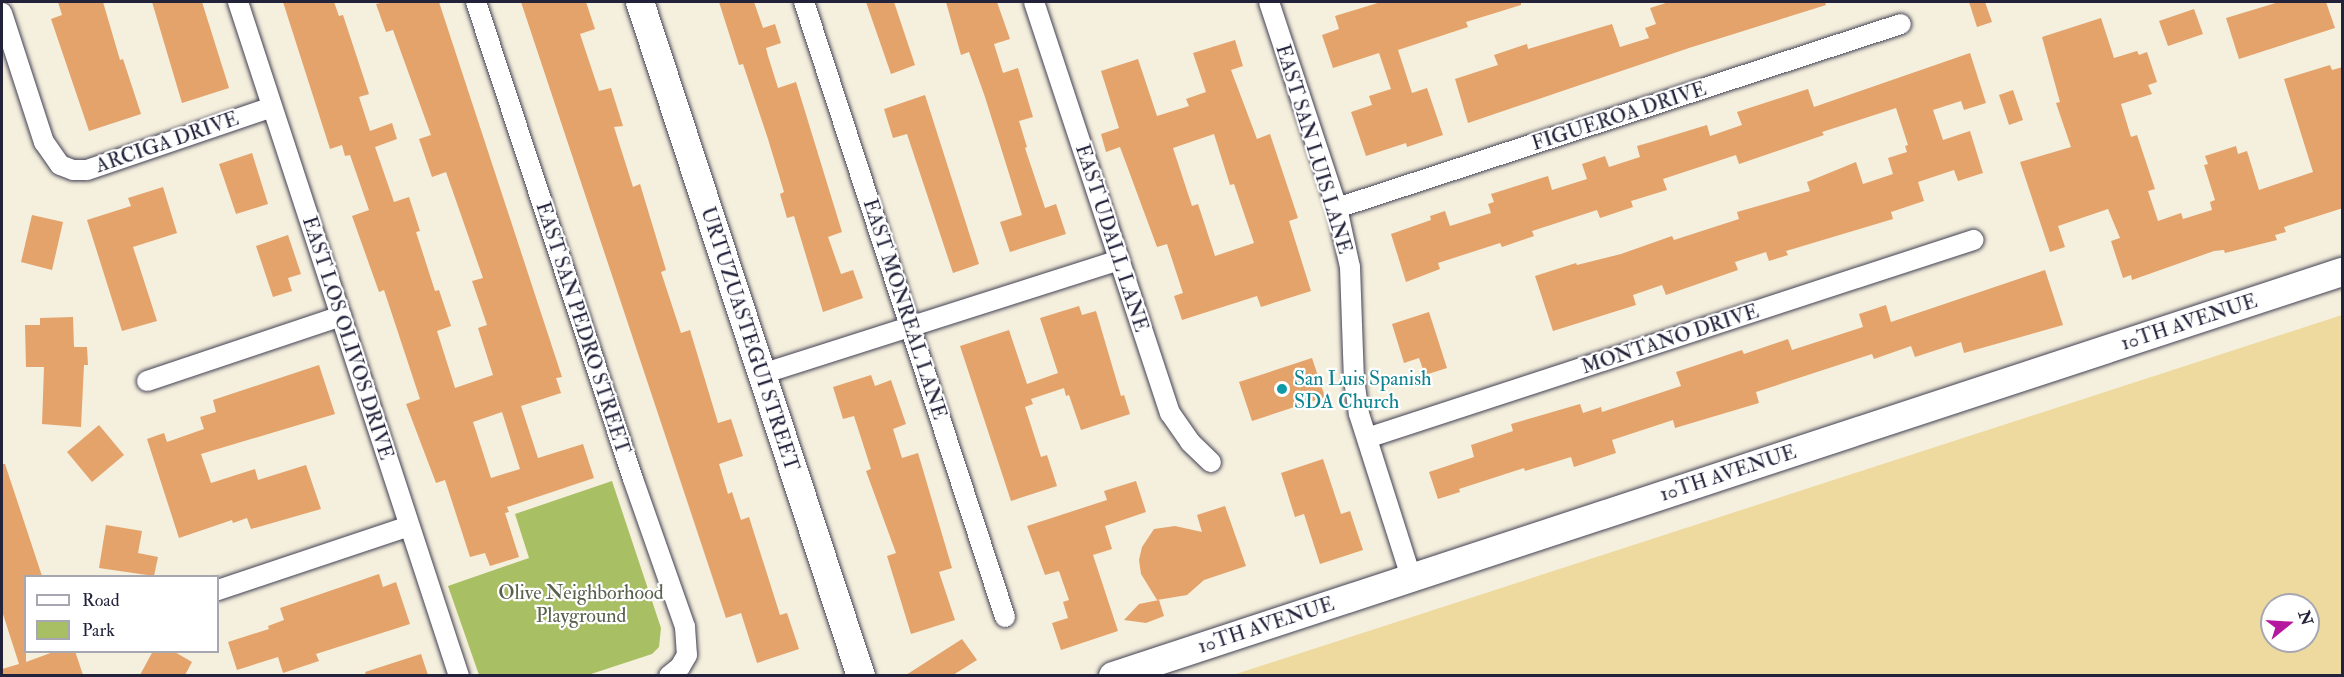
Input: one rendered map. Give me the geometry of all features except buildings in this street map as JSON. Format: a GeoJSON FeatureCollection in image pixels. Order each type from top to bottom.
{"type":"FeatureCollection","features":[{"type":"Feature","properties":{"kind":"main road","name":"URTUZUASTEGUI STREET"},"geometry":{"type":"LineString","coordinates":[[640,2],[861,675]]}},
{"type":"Feature","properties":{"kind":"main road","name":"10TH AVENUE"},"geometry":{"type":"LineString","coordinates":[[1113,675],[2343,272]]}},
{"type":"Feature","properties":{"kind":"street","name":"EAST LOS OLIVOS DRIVE"},"geometry":{"type":"LineString","coordinates":[[238,2],[459,675]]}},
{"type":"Feature","properties":{"kind":"street","name":"EAST SAN PEDRO STREET"},"geometry":{"type":"LineString","coordinates":[[476,2],[633,479],[685,627],[687,656],[680,667],[669,675]]}},
{"type":"Feature","properties":{"kind":"street","name":"EAST MONREAL LANE"},"geometry":{"type":"LineString","coordinates":[[804,2],[912,326],[1005,617]]}},
{"type":"Feature","properties":{"kind":"street","name":"EAST UDALL LANE"},"geometry":{"type":"LineString","coordinates":[[1034,2],[1170,413],[1190,442],[1211,462]]}},
{"type":"Feature","properties":{"kind":"street","name":"EAST SAN LUIS LANE"},"geometry":{"type":"LineString","coordinates":[[1269,2],[1337,208],[1350,267],[1354,380],[1359,414],[1411,577]]}},
{"type":"Feature","properties":{"kind":"street","name":"ARCIGA DRIVE"},"geometry":{"type":"LineString","coordinates":[[2,13],[44,142],[60,165],[73,170],[87,170],[272,107]]}},
{"type":"Feature","properties":{"kind":"street","name":"FIGUEROA DRIVE"},"geometry":{"type":"LineString","coordinates":[[1337,208],[1901,24]]}},
{"type":"Feature","properties":{"kind":"street","name":"MONTANO DRIVE"},"geometry":{"type":"LineString","coordinates":[[1367,438],[1973,240]]}},
{"type":"Feature","properties":{"kind":"street"},"geometry":{"type":"LineString","coordinates":[[762,374],[1119,260]]}},
{"type":"Feature","properties":{"kind":"street"},"geometry":{"type":"LineString","coordinates":[[147,381],[341,316]]}},
{"type":"Feature","properties":{"kind":"street"},"geometry":{"type":"LineString","coordinates":[[219,590],[410,526]]}},
{"type":"Feature","properties":{"kind":"green space","name":"Olive Neighborhood Playground"},"geometry":{"type":"Polygon","coordinates":[[[612,481],[661,628],[659,647],[652,654],[588,675],[479,675],[448,586],[529,558],[515,514],[612,481]]]}},
{"type":"Feature","properties":{"kind":"sand"},"geometry":{"type":"Polygon","coordinates":[[[2342,315],[2342,675],[1233,675],[2342,315]]]}},
{"type":"Feature","properties":{"kind":"place","name":"San Luis Spanish SDA Church"},"geometry":{"type":"Point","coordinates":[1282,389]}}]}
